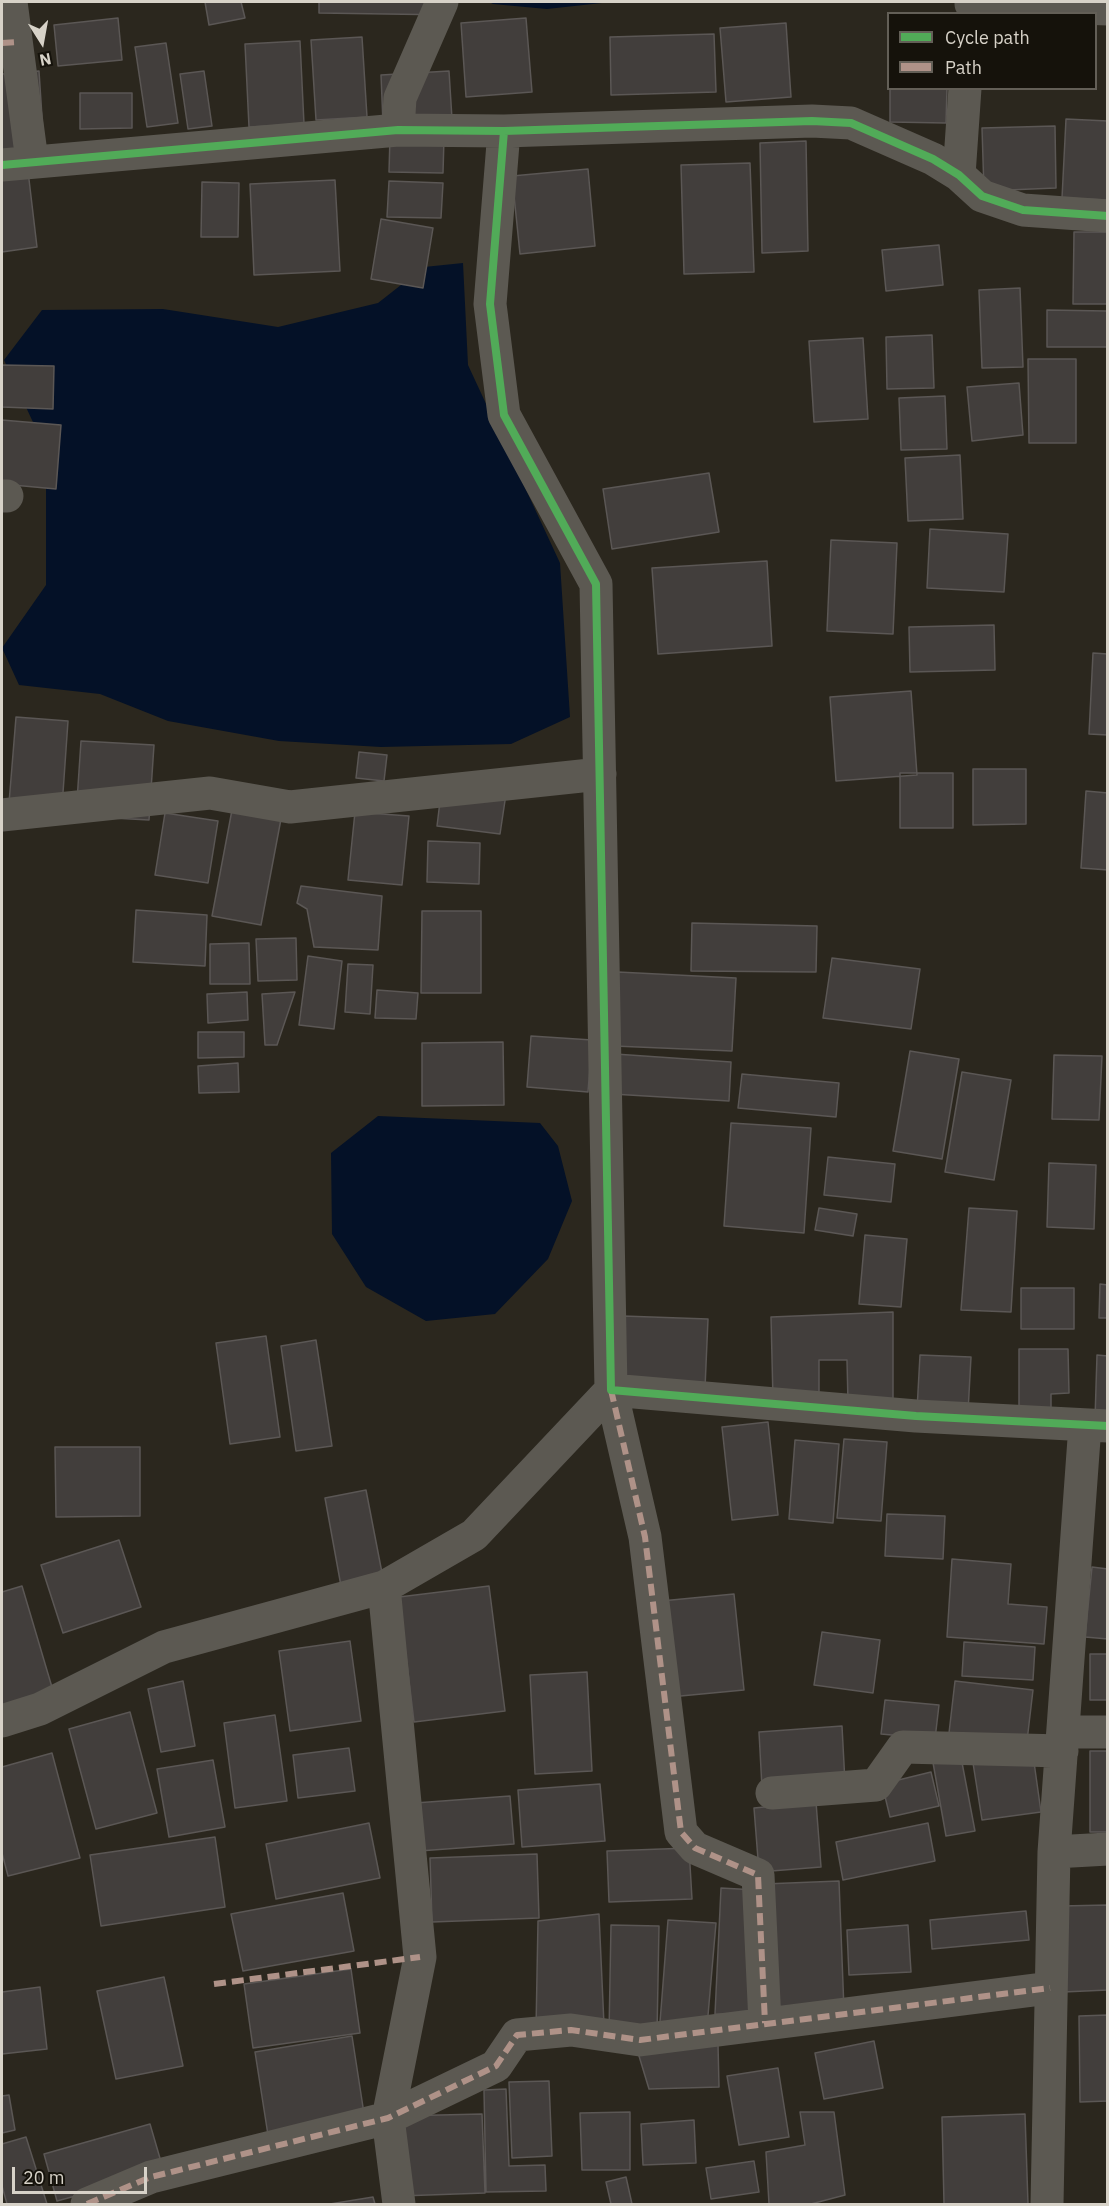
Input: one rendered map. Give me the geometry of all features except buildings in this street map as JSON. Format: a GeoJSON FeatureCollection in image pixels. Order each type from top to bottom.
{"type":"FeatureCollection","features":[{"type":"Feature","properties":{"kind":"street"},"geometry":{"type":"LineString","coordinates":[[11,2],[9,43],[17,163],[398,130],[504,131],[812,121],[851,123],[933,159],[959,174],[982,196],[1023,210],[1107,216]]}},
{"type":"Feature","properties":{"kind":"street"},"geometry":{"type":"LineString","coordinates":[[398,130],[400,98],[442,2]]}},
{"type":"Feature","properties":{"kind":"street"},"geometry":{"type":"LineString","coordinates":[[971,6],[1107,9]]}},
{"type":"Feature","properties":{"kind":"street"},"geometry":{"type":"LineString","coordinates":[[959,174],[965,90]]}},
{"type":"Feature","properties":{"kind":"street"},"geometry":{"type":"LineString","coordinates":[[504,131],[490,304],[504,415],[596,584],[611,1390],[645,1537],[681,1832],[695,1848],[758,1875],[765,2023]]}},
{"type":"Feature","properties":{"kind":"street"},"geometry":{"type":"LineString","coordinates":[[2,815],[210,793],[290,807],[600,774]]}},
{"type":"Feature","properties":{"kind":"street"},"geometry":{"type":"LineString","coordinates":[[611,1390],[916,1416],[1096,1426],[1062,1741],[1054,1852],[1047,2205]]}},
{"type":"Feature","properties":{"kind":"street"},"geometry":{"type":"LineString","coordinates":[[2,1721],[40,1709],[164,1647],[384,1587],[474,1535],[611,1390]]}},
{"type":"Feature","properties":{"kind":"street"},"geometry":{"type":"LineString","coordinates":[[384,1587],[420,1957],[388,2118],[399,2205]]}},
{"type":"Feature","properties":{"kind":"street"},"geometry":{"type":"LineString","coordinates":[[771,1793],[876,1785],[903,1747],[1062,1741],[1107,1732]]}},
{"type":"Feature","properties":{"kind":"street"},"geometry":{"type":"LineString","coordinates":[[1054,1852],[1107,1849]]}},
{"type":"Feature","properties":{"kind":"street"},"geometry":{"type":"LineString","coordinates":[[87,2205],[152,2177],[388,2118],[496,2066],[517,2035],[571,2030],[640,2040],[1050,1988]]}},
{"type":"Feature","properties":{"kind":"water"},"geometry":{"type":"Polygon","coordinates":[[[489,2],[611,2],[547,9],[489,2]]]}},
{"type":"Feature","properties":{"kind":"water"},"geometry":{"type":"Polygon","coordinates":[[[463,263],[468,365],[560,563],[570,717],[511,744],[381,747],[279,741],[168,721],[100,694],[19,685],[2,648],[46,585],[46,450],[4,360],[42,310],[163,309],[278,327],[378,303],[424,267],[463,263]]]}},
{"type":"Feature","properties":{"kind":"water"},"geometry":{"type":"Polygon","coordinates":[[[378,1116],[540,1123],[558,1146],[572,1201],[548,1259],[495,1314],[426,1321],[366,1287],[332,1234],[331,1153],[378,1116]]]}},
{"type":"Feature","properties":{"kind":"marked path"},"geometry":{"type":"LineString","coordinates":[[2,43],[17,42]]}},
{"type":"Feature","properties":{"kind":"marked path"},"geometry":{"type":"LineString","coordinates":[[611,1390],[645,1537],[681,1832],[695,1848],[758,1875],[765,2023]]}},
{"type":"Feature","properties":{"kind":"marked path"},"geometry":{"type":"LineString","coordinates":[[214,1984],[420,1957]]}},
{"type":"Feature","properties":{"kind":"marked path"},"geometry":{"type":"LineString","coordinates":[[87,2204],[151,2177],[388,2118],[496,2066],[517,2035],[571,2030],[640,2040],[1050,1988]]}},
{"type":"Feature","properties":{"kind":"cycle path"},"geometry":{"type":"LineString","coordinates":[[2,165],[398,130],[504,131],[812,121],[851,123],[933,159],[959,175],[982,196],[1023,210],[1108,216]]}},
{"type":"Feature","properties":{"kind":"cycle path"},"geometry":{"type":"LineString","coordinates":[[504,131],[490,304],[504,415],[596,584],[611,1390],[916,1416],[1108,1426]]}}]}
